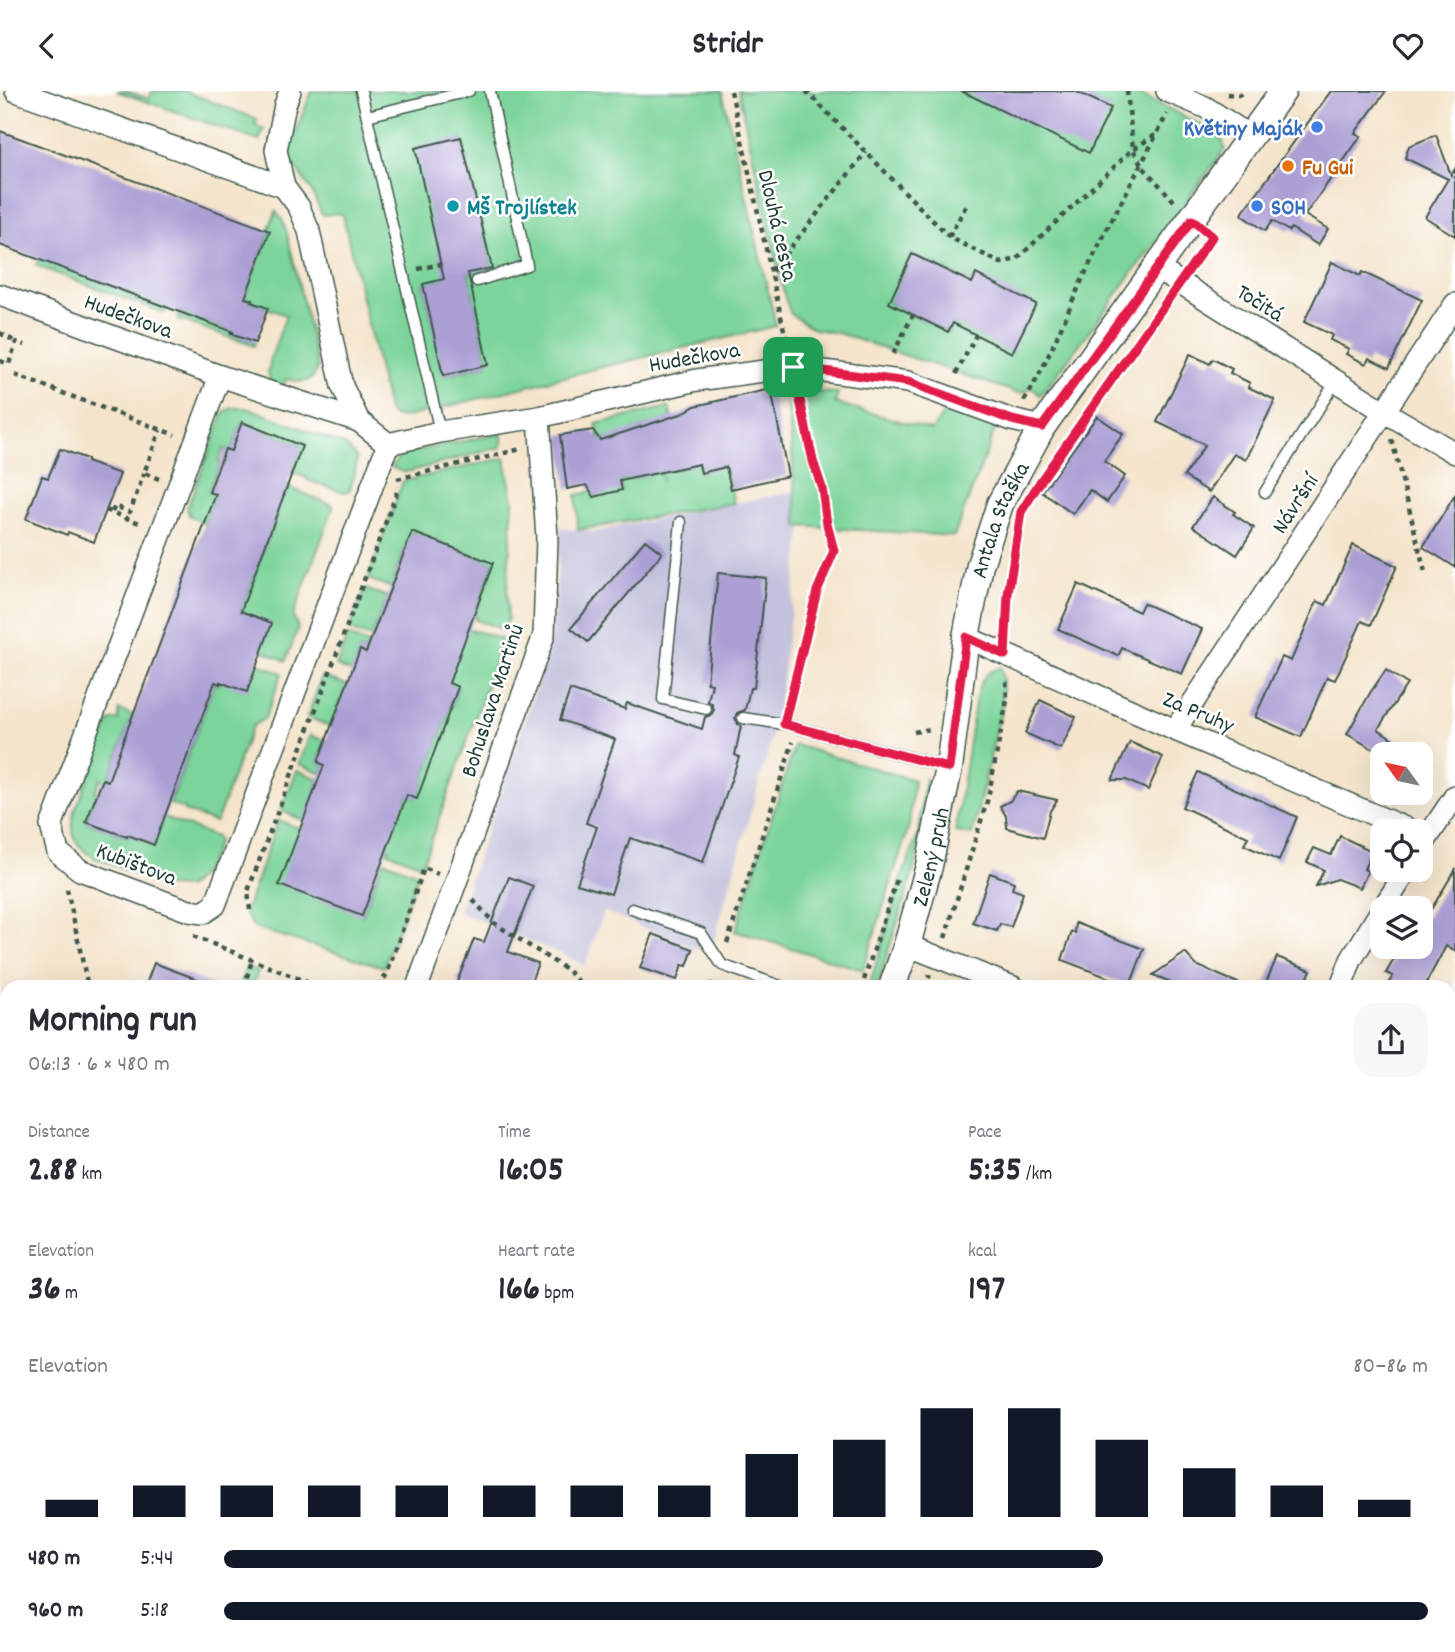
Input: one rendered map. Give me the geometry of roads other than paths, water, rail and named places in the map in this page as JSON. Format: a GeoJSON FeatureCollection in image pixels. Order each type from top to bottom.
{"type":"FeatureCollection","features":[{"type":"Feature","properties":{"kind":"street"},"geometry":{"type":"LineString","coordinates":[[16,91],[284,187]]}},
{"type":"Feature","properties":{"kind":"street"},"geometry":{"type":"LineString","coordinates":[[284,187],[276,150],[290,91]]}},
{"type":"Feature","properties":{"kind":"street"},"geometry":{"type":"LineString","coordinates":[[1167,91],[1205,107],[1250,136]]}},
{"type":"Feature","properties":{"kind":"street","name":"Antala Staška"},"geometry":{"type":"LineString","coordinates":[[1250,136],[1273,91]]}},
{"type":"Feature","properties":{"kind":"street","name":"Antala Staška"},"geometry":{"type":"LineString","coordinates":[[966,637],[980,565],[1000,504],[1042,427],[1283,91]]}},
{"type":"Feature","properties":{"kind":"street","name":"Hudečkova"},"geometry":{"type":"LineString","coordinates":[[284,187],[299,207],[309,231],[342,386],[359,421]]}},
{"type":"Feature","properties":{"kind":"street","name":"Točitá"},"geometry":{"type":"LineString","coordinates":[[1157,268],[1455,453]]}},
{"type":"Feature","properties":{"kind":"street","name":"Hudečkova"},"geometry":{"type":"LineString","coordinates":[[0,295],[220,376],[359,421],[388,443],[539,417],[696,380],[793,367],[908,382],[1012,420],[1042,427]]}},
{"type":"Feature","properties":{"kind":"street","name":"Návršní"},"geometry":{"type":"LineString","coordinates":[[1175,730],[1455,304]]}},
{"type":"Feature","properties":{"kind":"street","name":"Kubištova"},"geometry":{"type":"LineString","coordinates":[[220,376],[51,826],[58,852],[80,870],[189,911],[203,913],[215,905],[388,443]]}},
{"type":"Feature","properties":{"kind":"street","name":"Bohuslava Martinů"},"geometry":{"type":"LineString","coordinates":[[420,980],[544,635],[547,538],[539,417]]}},
{"type":"Feature","properties":{"kind":"street","name":"Za Pruhy"},"geometry":{"type":"LineString","coordinates":[[966,637],[1377,819]]}},
{"type":"Feature","properties":{"kind":"street","name":"Zelený pruh"},"geometry":{"type":"LineString","coordinates":[[894,980],[929,866],[949,768],[966,637]]}},
{"type":"Feature","properties":{"kind":"street"},"geometry":{"type":"LineString","coordinates":[[1433,822],[1455,796]]}},
{"type":"Feature","properties":{"kind":"street"},"geometry":{"type":"LineString","coordinates":[[1344,980],[1351,960],[1370,930]]}},
{"type":"Feature","properties":{"kind":"street"},"geometry":{"type":"LineString","coordinates":[[907,945],[995,980]]}},
{"type":"Feature","properties":{"kind":"lane"},"geometry":{"type":"LineString","coordinates":[[362,91],[440,432]]}},
{"type":"Feature","properties":{"kind":"lane"},"geometry":{"type":"LineString","coordinates":[[367,117],[469,91]]}},
{"type":"Feature","properties":{"kind":"lane"},"geometry":{"type":"LineString","coordinates":[[477,281],[527,265],[490,91]]}},
{"type":"Feature","properties":{"kind":"lane"},"geometry":{"type":"LineString","coordinates":[[1265,492],[1336,381]]}},
{"type":"Feature","properties":{"kind":"lane"},"geometry":{"type":"LineString","coordinates":[[681,522],[663,699],[706,709]]}},
{"type":"Feature","properties":{"kind":"lane"},"geometry":{"type":"LineString","coordinates":[[743,718],[784,724],[949,768]]}},
{"type":"Feature","properties":{"kind":"lane"},"geometry":{"type":"LineString","coordinates":[[632,909],[701,933],[722,965],[764,980]]}},
{"type":"Feature","properties":{"kind":"place","name":"Květiny Maják"},"geometry":{"type":"Point","coordinates":[1317,127]}},
{"type":"Feature","properties":{"kind":"place","name":"Fu Gui"},"geometry":{"type":"Point","coordinates":[1288,166]}},
{"type":"Feature","properties":{"kind":"place","name":"MŠ Trojlístek"},"geometry":{"type":"Point","coordinates":[453,206]}},
{"type":"Feature","properties":{"kind":"place","name":"SOH"},"geometry":{"type":"Point","coordinates":[1257,206]}}]}
